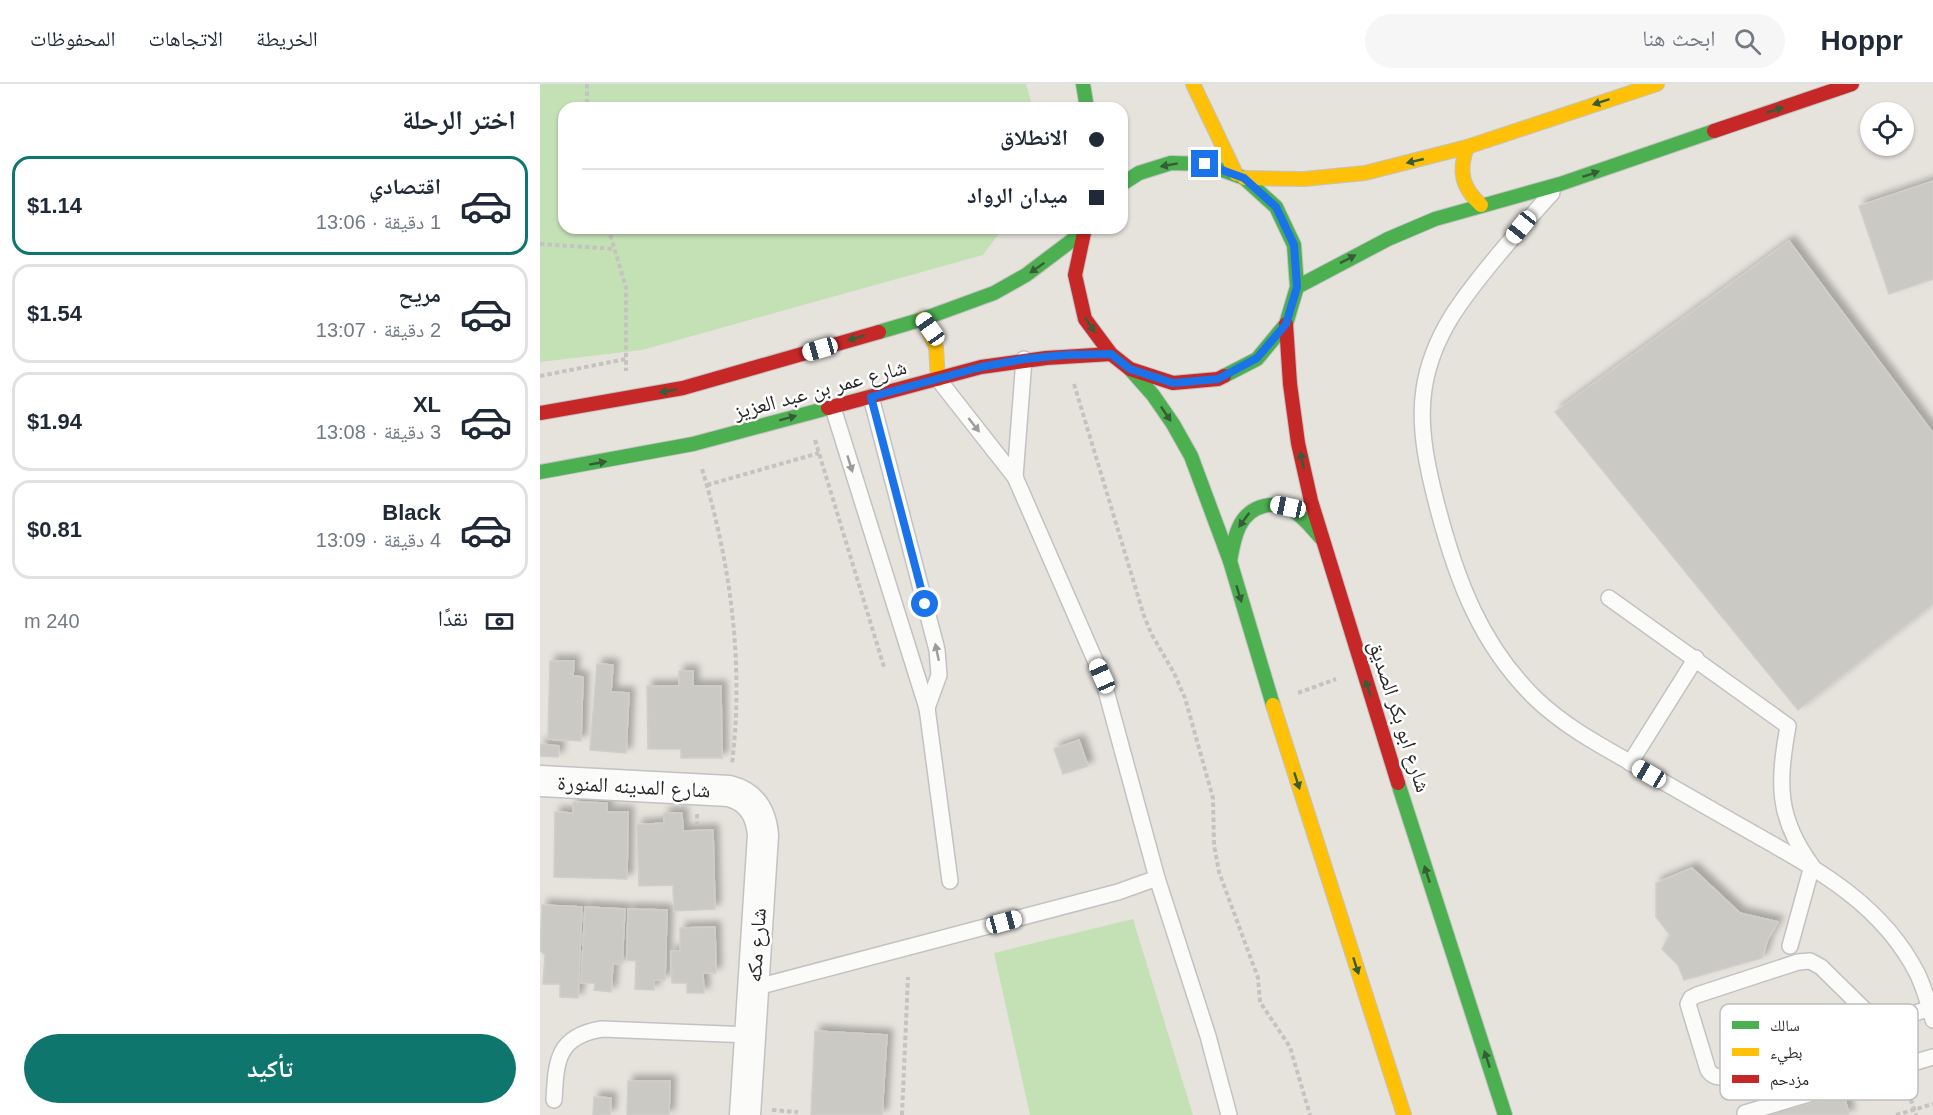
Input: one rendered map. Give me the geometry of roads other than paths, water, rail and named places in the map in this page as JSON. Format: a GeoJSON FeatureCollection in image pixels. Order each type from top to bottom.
{"type":"FeatureCollection","features":[{"type":"Feature","properties":{"kind":"main road"},"geometry":{"type":"LineString","coordinates":[[1083,84],[1086,102]]}},
{"type":"Feature","properties":{"kind":"main road"},"geometry":{"type":"LineString","coordinates":[[1130,369],[1173,383],[1218,379],[1257,358],[1286,324],[1297,287],[1294,245],[1276,207],[1240,176],[1192,84]]}},
{"type":"Feature","properties":{"kind":"main road"},"geometry":{"type":"LineString","coordinates":[[1128,180],[1139,173],[1172,163],[1205,164],[1240,176],[1305,179],[1365,173],[1467,147],[1657,84]]}},
{"type":"Feature","properties":{"kind":"main road"},"geometry":{"type":"LineString","coordinates":[[1297,287],[1388,239],[1435,219],[1560,184],[1852,84]]}},
{"type":"Feature","properties":{"kind":"main road"},"geometry":{"type":"LineString","coordinates":[[1467,147],[1461,168],[1462,179],[1472,198],[1481,205]]}},
{"type":"Feature","properties":{"kind":"main road","name":"شارع عمر بن عبد العزيز"},"geometry":{"type":"LineString","coordinates":[[540,413],[683,388],[923,319],[994,293],[1036,268],[1079,234]]}},
{"type":"Feature","properties":{"kind":"main road"},"geometry":{"type":"LineString","coordinates":[[1083,234],[1075,275],[1085,319],[1111,354],[1130,369],[1153,395],[1191,456],[1230,561],[1272,702],[1404,1115]]}},
{"type":"Feature","properties":{"kind":"main road"},"geometry":{"type":"LineString","coordinates":[[923,319],[935,341],[939,366],[938,379]]}},
{"type":"Feature","properties":{"kind":"main road","name":"شارع ابو بكر الصديق"},"geometry":{"type":"LineString","coordinates":[[1286,324],[1290,384],[1298,443],[1311,501],[1362,670],[1505,1115]]}},
{"type":"Feature","properties":{"kind":"main road","name":"شارع عمر بن عبد العزيز"},"geometry":{"type":"LineString","coordinates":[[540,472],[693,444],[981,367],[1024,359],[1111,354]]}},
{"type":"Feature","properties":{"kind":"main road"},"geometry":{"type":"LineString","coordinates":[[1230,561],[1240,522],[1249,512],[1261,506],[1275,504],[1288,507],[1324,541]]}},
{"type":"Feature","properties":{"kind":"street","name":"شارع المدينه المنورة"},"geometry":{"type":"LineString","coordinates":[[540,781],[729,791]]}},
{"type":"Feature","properties":{"kind":"street","name":"شارع مكه"},"geometry":{"type":"LineString","coordinates":[[729,791],[746,799],[756,809],[761,822],[762,850],[745,1115]]}},
{"type":"Feature","properties":{"kind":"lane"},"geometry":{"type":"LineString","coordinates":[[1560,184],[1533,212],[1447,322],[1436,344],[1426,375],[1422,416],[1424,440],[1435,497],[1464,592],[1477,621],[1494,649],[1529,691],[1561,720],[1630,763],[1812,866],[1839,884],[1870,910],[1917,973],[1931,1014]]}},
{"type":"Feature","properties":{"kind":"lane"},"geometry":{"type":"LineString","coordinates":[[1015,477],[1024,359]]}},
{"type":"Feature","properties":{"kind":"lane"},"geometry":{"type":"LineString","coordinates":[[938,379],[1015,477],[1102,676],[1157,878],[1208,1036],[1229,1115]]}},
{"type":"Feature","properties":{"kind":"lane"},"geometry":{"type":"LineString","coordinates":[[871,397],[937,650],[939,675],[927,708]]}},
{"type":"Feature","properties":{"kind":"lane"},"geometry":{"type":"LineString","coordinates":[[833,408],[927,708],[950,881]]}},
{"type":"Feature","properties":{"kind":"lane"},"geometry":{"type":"LineString","coordinates":[[1609,598],[1788,726],[1781,769],[1782,798],[1790,828],[1812,866],[1790,946]]}},
{"type":"Feature","properties":{"kind":"lane"},"geometry":{"type":"LineString","coordinates":[[1630,763],[1696,658]]}},
{"type":"Feature","properties":{"kind":"lane"},"geometry":{"type":"LineString","coordinates":[[753,988],[1118,892],[1157,878]]}},
{"type":"Feature","properties":{"kind":"lane"},"geometry":{"type":"LineString","coordinates":[[1720,1078],[1710,1074],[1708,1070],[1688,1004],[1691,998],[1798,962],[1810,961],[1821,967],[1859,1004]]}},
{"type":"Feature","properties":{"kind":"lane"},"geometry":{"type":"LineString","coordinates":[[554,1100],[556,1068],[562,1050],[578,1035],[589,1031],[615,1029],[750,1035]]}},
{"type":"Feature","properties":{"kind":"lane"},"geometry":{"type":"LineString","coordinates":[[1918,1062],[1933,1057]]}},
{"type":"Feature","properties":{"kind":"lane"},"geometry":{"type":"LineString","coordinates":[[1745,1113],[1789,1100]]}}]}
